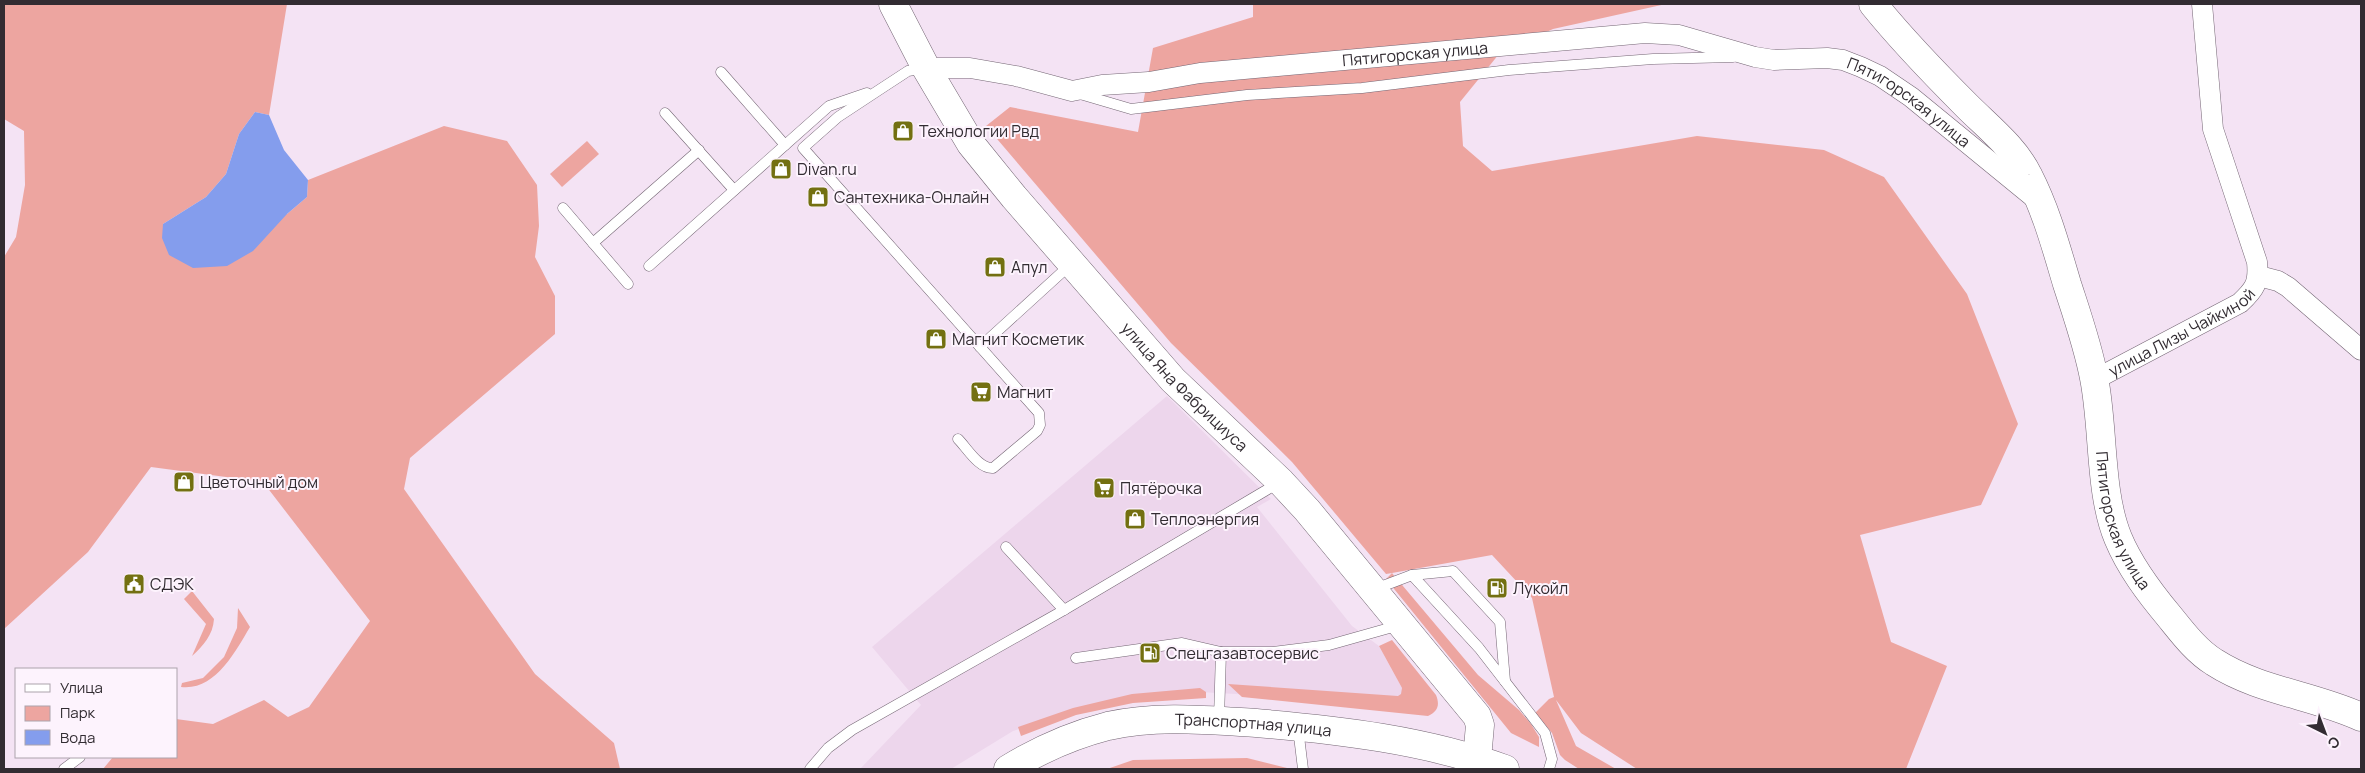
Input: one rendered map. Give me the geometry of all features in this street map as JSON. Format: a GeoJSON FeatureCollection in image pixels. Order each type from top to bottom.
{"type":"FeatureCollection","features":[{"type":"Feature","properties":{"kind":"main road","name":"улица Яна Фабрициуса"},"geometry":{"type":"LineString","coordinates":[[893,4],[926,68],[971,144],[1014,197],[1173,380],[1307,510],[1477,716],[1480,725],[1477,759]]}},
{"type":"Feature","properties":{"kind":"main road","name":"Пятигорская улица"},"geometry":{"type":"LineString","coordinates":[[1873,4],[1940,79],[2020,161],[2041,203],[2085,343],[2094,380],[2106,482],[2118,536],[2132,567],[2154,599],[2188,639],[2212,661],[2236,674],[2270,688],[2347,710],[2361,717]]}},
{"type":"Feature","properties":{"kind":"main road","name":"Транспортная улица"},"geometry":{"type":"LineString","coordinates":[[1008,769],[1066,739],[1109,726],[1166,719],[1219,720],[1298,727],[1420,746],[1477,759],[1505,769]]}},
{"type":"Feature","properties":{"kind":"street","name":"улица Лизы Чайкиной"},"geometry":{"type":"LineString","coordinates":[[2094,380],[2240,303],[2253,292],[2258,276],[2257,262],[2212,129],[2202,4]]}},
{"type":"Feature","properties":{"kind":"street","name":"Пятигорская улица"},"geometry":{"type":"LineString","coordinates":[[926,68],[970,68],[1016,76],[1072,91],[1102,85],[1149,82],[1200,73],[1645,33],[1679,35],[1755,57],[1774,60],[1828,58],[1843,60],[1880,76],[1918,102],[2041,203]]}},
{"type":"Feature","properties":{"kind":"street","name":"улица Лизы Чайкиной"},"geometry":{"type":"LineString","coordinates":[[2258,276],[2278,281],[2293,291],[2361,350]]}},
{"type":"Feature","properties":{"kind":"lane","name":"Пятигорская улица"},"geometry":{"type":"LineString","coordinates":[[1072,91],[1131,109],[1247,95],[1362,88],[1509,70],[1678,58],[1755,57]]}},
{"type":"Feature","properties":{"kind":"lane"},"geometry":{"type":"LineString","coordinates":[[926,68],[908,71],[838,117],[803,148],[1039,413],[1040,425],[1037,431],[993,468],[987,468],[982,465],[958,438]]}},
{"type":"Feature","properties":{"kind":"lane"},"geometry":{"type":"LineString","coordinates":[[721,72],[785,145]]}},
{"type":"Feature","properties":{"kind":"lane"},"geometry":{"type":"LineString","coordinates":[[649,266],[828,106],[882,88]]}},
{"type":"Feature","properties":{"kind":"lane"},"geometry":{"type":"LineString","coordinates":[[665,113],[734,190]]}},
{"type":"Feature","properties":{"kind":"lane"},"geometry":{"type":"LineString","coordinates":[[593,243],[698,150]]}},
{"type":"Feature","properties":{"kind":"lane"},"geometry":{"type":"LineString","coordinates":[[563,208],[628,284]]}},
{"type":"Feature","properties":{"kind":"lane"},"geometry":{"type":"LineString","coordinates":[[980,347],[1072,264]]}},
{"type":"Feature","properties":{"kind":"lane"},"geometry":{"type":"LineString","coordinates":[[810,769],[828,748],[852,730],[1064,610],[1280,482]]}},
{"type":"Feature","properties":{"kind":"lane"},"geometry":{"type":"LineString","coordinates":[[1006,547],[1064,610]]}},
{"type":"Feature","properties":{"kind":"lane"},"geometry":{"type":"LineString","coordinates":[[1372,590],[1412,574],[1454,571],[1500,622],[1505,682]]}},
{"type":"Feature","properties":{"kind":"lane"},"geometry":{"type":"LineString","coordinates":[[1412,574],[1479,648],[1545,733],[1552,759],[1549,769]]}},
{"type":"Feature","properties":{"kind":"lane"},"geometry":{"type":"LineString","coordinates":[[1076,658],[1182,644],[1221,652],[1273,652],[1329,645],[1401,624]]}},
{"type":"Feature","properties":{"kind":"lane"},"geometry":{"type":"LineString","coordinates":[[1219,720],[1221,652]]}},
{"type":"Feature","properties":{"kind":"lane"},"geometry":{"type":"LineString","coordinates":[[1298,727],[1303,769]]}},
{"type":"Feature","properties":{"kind":"lane"},"geometry":{"type":"LineString","coordinates":[[64,769],[79,758]]}},
{"type":"Feature","properties":{"kind":"shaded area"},"geometry":{"type":"Polygon","coordinates":[[[1167,396],[1271,499],[1257,507],[1352,626],[1379,646],[1407,697],[1400,703],[1199,692],[1108,702],[1013,731],[951,769],[860,769],[921,705],[872,647],[1167,396]]]}},
{"type":"Feature","properties":{"kind":"green space"},"geometry":{"type":"Polygon","coordinates":[[[4,4],[287,4],[269,115],[255,112],[239,134],[226,174],[206,197],[163,224],[287,214],[307,197],[308,180],[444,126],[507,141],[537,185],[539,226],[535,257],[555,296],[555,334],[410,458],[404,489],[535,674],[614,743],[620,769],[103,769],[112,758],[178,758],[178,719],[213,724],[264,700],[288,717],[309,707],[370,621],[263,482],[151,467],[88,552],[4,629],[4,257],[16,237],[25,185],[24,131],[4,119],[4,4]]]}},
{"type":"Feature","properties":{"kind":"green space"},"geometry":{"type":"Polygon","coordinates":[[[1253,4],[1666,4],[1553,29],[1499,54],[1460,102],[1463,146],[1492,171],[1697,136],[1824,150],[1884,177],[1967,294],[2018,424],[1981,505],[1860,535],[1891,642],[1947,666],[1906,769],[1637,769],[1581,733],[1556,700],[1576,746],[1616,769],[1579,769],[1565,760],[1560,755],[1552,733],[1535,713],[1549,699],[1554,697],[1532,598],[1492,555],[1386,574],[1292,462],[1171,343],[986,126],[1010,107],[1138,132],[1153,48],[1253,17],[1253,4]]]}},
{"type":"Feature","properties":{"kind":"green space"},"geometry":{"type":"Polygon","coordinates":[[[587,141],[599,154],[562,187],[550,174],[587,141]]]}},
{"type":"Feature","properties":{"kind":"green space"},"geometry":{"type":"Polygon","coordinates":[[[1392,573],[1478,675],[1519,710],[1531,724],[1539,737],[1539,747],[1511,733],[1386,579],[1392,573]]]}},
{"type":"Feature","properties":{"kind":"green space"},"geometry":{"type":"Polygon","coordinates":[[[192,591],[214,619],[212,630],[207,640],[192,656],[206,624],[184,599],[192,591]]]}},
{"type":"Feature","properties":{"kind":"green space"},"geometry":{"type":"Polygon","coordinates":[[[238,608],[250,627],[231,658],[223,668],[204,683],[193,687],[181,687],[182,683],[203,678],[224,657],[237,628],[238,608]]]}},
{"type":"Feature","properties":{"kind":"green space"},"geometry":{"type":"Polygon","coordinates":[[[1392,640],[1436,695],[1437,707],[1428,716],[1242,697],[1228,684],[1398,696],[1401,694],[1402,688],[1379,646],[1392,640]]]}},
{"type":"Feature","properties":{"kind":"green space"},"geometry":{"type":"Polygon","coordinates":[[[1200,688],[1206,692],[1206,698],[1133,703],[1076,715],[1021,736],[1018,727],[1073,708],[1132,694],[1200,688]]]}},
{"type":"Feature","properties":{"kind":"green space"},"geometry":{"type":"Polygon","coordinates":[[[1247,758],[1291,769],[1107,769],[1133,760],[1247,758]]]}},
{"type":"Feature","properties":{"kind":"water"},"geometry":{"type":"Polygon","coordinates":[[[255,112],[269,115],[284,150],[308,180],[307,197],[287,214],[253,251],[227,266],[193,268],[169,255],[162,238],[163,224],[206,197],[226,174],[239,134],[255,112]]]}},
{"type":"Feature","properties":{"kind":"place","name":"Технологии Рвд"},"geometry":{"type":"Point","coordinates":[903,131]}},
{"type":"Feature","properties":{"kind":"place","name":"Divan.ru"},"geometry":{"type":"Point","coordinates":[781,169]}},
{"type":"Feature","properties":{"kind":"place","name":"Сантехника-Онлайн"},"geometry":{"type":"Point","coordinates":[818,197]}},
{"type":"Feature","properties":{"kind":"place","name":"Апул"},"geometry":{"type":"Point","coordinates":[995,267]}},
{"type":"Feature","properties":{"kind":"place","name":"Магнит Косметик"},"geometry":{"type":"Point","coordinates":[936,339]}},
{"type":"Feature","properties":{"kind":"place","name":"Магнит"},"geometry":{"type":"Point","coordinates":[981,392]}},
{"type":"Feature","properties":{"kind":"place","name":"Цветочный дом"},"geometry":{"type":"Point","coordinates":[184,482]}},
{"type":"Feature","properties":{"kind":"place","name":"Пятёрочка"},"geometry":{"type":"Point","coordinates":[1104,488]}},
{"type":"Feature","properties":{"kind":"place","name":"Теплоэнергия"},"geometry":{"type":"Point","coordinates":[1135,519]}},
{"type":"Feature","properties":{"kind":"place","name":"СДЭК"},"geometry":{"type":"Point","coordinates":[134,584]}},
{"type":"Feature","properties":{"kind":"place","name":"Лукойл"},"geometry":{"type":"Point","coordinates":[1497,588]}},
{"type":"Feature","properties":{"kind":"place","name":"Спецгазавтосервис"},"geometry":{"type":"Point","coordinates":[1150,653]}}]}
